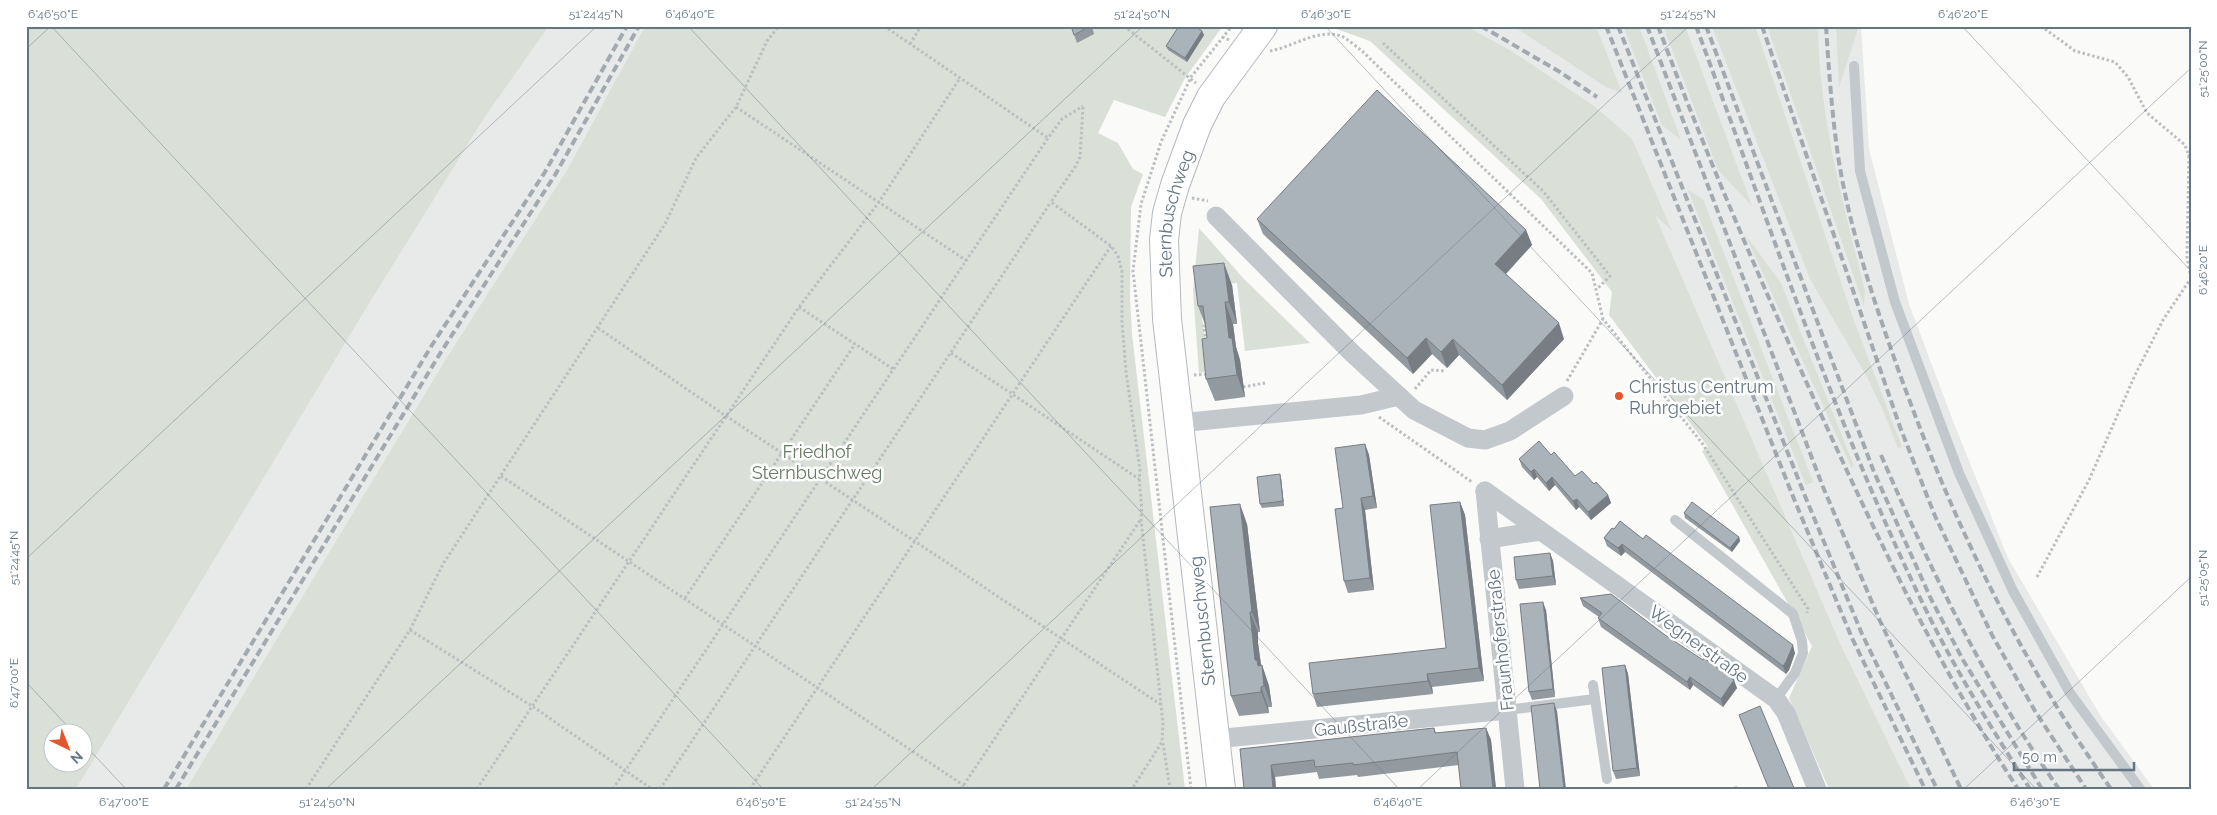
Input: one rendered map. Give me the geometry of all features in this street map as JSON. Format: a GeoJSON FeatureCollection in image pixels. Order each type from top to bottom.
{"type":"FeatureCollection","features":[{"type":"Feature","properties":{"kind":"main road","name":"Sternbuschweg"},"geometry":{"type":"LineString","coordinates":[[1221,789],[1167,319],[1164,240],[1167,213],[1185,154],[1210,98],[1268,41]]}},
{"type":"Feature","properties":{"kind":"street"},"geometry":{"type":"LineString","coordinates":[[1216,210],[1309,310],[1405,394],[1414,410],[1468,438],[1485,440],[1510,431],[1564,396]]}},
{"type":"Feature","properties":{"kind":"street"},"geometry":{"type":"LineString","coordinates":[[1180,423],[1361,405],[1405,394]]}},
{"type":"Feature","properties":{"kind":"street","name":"Wegnerstraße"},"geometry":{"type":"LineString","coordinates":[[1485,491],[1776,699],[1786,713],[1818,789]]}},
{"type":"Feature","properties":{"kind":"street","name":"Fraunhoferstraße"},"geometry":{"type":"LineString","coordinates":[[1485,491],[1506,710],[1516,789]]}},
{"type":"Feature","properties":{"kind":"street"},"geometry":{"type":"LineString","coordinates":[[1489,539],[1540,531]]}},
{"type":"Feature","properties":{"kind":"street","name":"Gaußstraße"},"geometry":{"type":"LineString","coordinates":[[1215,739],[1506,710]]}},
{"type":"Feature","properties":{"kind":"lane"},"geometry":{"type":"LineString","coordinates":[[1854,66],[1860,171],[1895,302],[1959,473],[2013,591],[2070,693],[2140,789]]}},
{"type":"Feature","properties":{"kind":"lane"},"geometry":{"type":"LineString","coordinates":[[1675,520],[1734,568],[1782,603],[1793,614],[1802,641],[1803,653],[1795,673],[1776,699]]}},
{"type":"Feature","properties":{"kind":"lane"},"geometry":{"type":"LineString","coordinates":[[1593,685],[1607,779]]}},
{"type":"Feature","properties":{"kind":"lane"},"geometry":{"type":"LineString","coordinates":[[1506,710],[1595,699]]}},
{"type":"Feature","properties":{"kind":"path"},"geometry":{"type":"LineString","coordinates":[[306,789],[410,630],[443,564],[665,224],[696,158],[736,107],[767,41],[779,26]]}},
{"type":"Feature","properties":{"kind":"path"},"geometry":{"type":"LineString","coordinates":[[884,26],[1048,138]]}},
{"type":"Feature","properties":{"kind":"path"},"geometry":{"type":"LineString","coordinates":[[910,44],[921,26]]}},
{"type":"Feature","properties":{"kind":"path"},"geometry":{"type":"LineString","coordinates":[[1124,26],[1191,77],[1210,98]]}},
{"type":"Feature","properties":{"kind":"path"},"geometry":{"type":"LineString","coordinates":[[1191,789],[1133,271],[1141,204],[1161,142],[1191,77],[1232,26]]}},
{"type":"Feature","properties":{"kind":"path"},"geometry":{"type":"LineString","coordinates":[[2041,26],[2075,51],[2115,62],[2128,76],[2147,113],[2185,145],[2189,156]]}},
{"type":"Feature","properties":{"kind":"path"},"geometry":{"type":"LineString","coordinates":[[1268,41],[1283,49],[1322,34],[1342,36],[1361,50],[1592,273],[1604,319],[1702,443],[1808,609],[1802,641]]}},
{"type":"Feature","properties":{"kind":"path"},"geometry":{"type":"LineString","coordinates":[[1383,43],[1543,192],[1610,276],[1596,290]]}},
{"type":"Feature","properties":{"kind":"path"},"geometry":{"type":"LineString","coordinates":[[477,789],[799,307],[879,202],[960,78]]}},
{"type":"Feature","properties":{"kind":"path"},"geometry":{"type":"LineString","coordinates":[[613,789],[1048,138],[1062,119],[1083,106],[1080,157],[1075,167],[754,645],[660,789]]}},
{"type":"Feature","properties":{"kind":"path"},"geometry":{"type":"LineString","coordinates":[[736,107],[967,261]]}},
{"type":"Feature","properties":{"kind":"path"},"geometry":{"type":"LineString","coordinates":[[2037,576],[2089,480],[2135,375],[2163,320],[2191,278],[2187,257],[2189,156],[2191,150]]}},
{"type":"Feature","properties":{"kind":"path"},"geometry":{"type":"LineString","coordinates":[[1190,206],[1193,193]]}},
{"type":"Feature","properties":{"kind":"path"},"geometry":{"type":"LineString","coordinates":[[1192,198],[1216,210]]}},
{"type":"Feature","properties":{"kind":"path"},"geometry":{"type":"LineString","coordinates":[[1051,202],[1111,246],[1118,256],[1122,272],[1125,352],[1140,470],[1139,480],[1142,494],[1141,519],[1162,742],[1170,789]]}},
{"type":"Feature","properties":{"kind":"path"},"geometry":{"type":"LineString","coordinates":[[750,789],[1111,246]]}},
{"type":"Feature","properties":{"kind":"path"},"geometry":{"type":"LineString","coordinates":[[799,307],[893,369]]}},
{"type":"Feature","properties":{"kind":"path"},"geometry":{"type":"LineString","coordinates":[[1564,396],[1563,388],[1604,319]]}},
{"type":"Feature","properties":{"kind":"path"},"geometry":{"type":"LineString","coordinates":[[1206,326],[1204,326],[1206,345]]}},
{"type":"Feature","properties":{"kind":"path"},"geometry":{"type":"LineString","coordinates":[[598,328],[782,454],[1160,705]]}},
{"type":"Feature","properties":{"kind":"path"},"geometry":{"type":"LineString","coordinates":[[685,598],[855,344]]}},
{"type":"Feature","properties":{"kind":"path"},"geometry":{"type":"LineString","coordinates":[[951,353],[1139,480]]}},
{"type":"Feature","properties":{"kind":"path"},"geometry":{"type":"LineString","coordinates":[[1193,375],[1211,374],[1209,364]]}},
{"type":"Feature","properties":{"kind":"path"},"geometry":{"type":"LineString","coordinates":[[1405,394],[1431,370],[1446,372]]}},
{"type":"Feature","properties":{"kind":"path"},"geometry":{"type":"LineString","coordinates":[[1244,387],[1265,383]]}},
{"type":"Feature","properties":{"kind":"path"},"geometry":{"type":"LineString","coordinates":[[1376,415],[1485,491]]}},
{"type":"Feature","properties":{"kind":"path"},"geometry":{"type":"LineString","coordinates":[[500,476],[685,598],[962,787],[969,789]]}},
{"type":"Feature","properties":{"kind":"path"},"geometry":{"type":"LineString","coordinates":[[962,787],[1141,519]]}},
{"type":"Feature","properties":{"kind":"path"},"geometry":{"type":"LineString","coordinates":[[410,630],[532,706],[652,789]]}},
{"type":"Feature","properties":{"kind":"path"},"geometry":{"type":"LineString","coordinates":[[1132,789],[1162,742]]}},
{"type":"Feature","properties":{"kind":"shaded area"},"geometry":{"type":"Polygon","coordinates":[[[549,26],[645,26],[567,170],[447,357],[186,789],[76,789],[86,772],[92,772],[92,762],[367,307],[485,117],[549,26]]]}},
{"type":"Feature","properties":{"kind":"shaded area"},"geometry":{"type":"Polygon","coordinates":[[[1467,26],[1513,26],[1522,31],[1587,26],[1861,26],[1869,149],[1909,304],[1953,421],[2008,558],[2100,715],[2154,789],[1911,789],[1840,643],[1654,213],[1593,105],[1510,50],[1467,26]]]}},
{"type":"Feature","properties":{"kind":"green space"},"geometry":{"type":"Polygon","coordinates":[[[26,26],[549,26],[485,117],[367,307],[92,762],[92,722],[42,722],[42,772],[86,772],[76,789],[26,789],[26,26]]]}},
{"type":"Feature","properties":{"kind":"green space","name":"Friedhof Sternbuschweg"},"geometry":{"type":"Polygon","coordinates":[[[645,26],[1223,26],[1185,78],[1165,117],[1114,100],[1098,133],[1118,143],[1133,169],[1143,174],[1131,207],[1130,298],[1132,334],[1185,789],[186,789],[447,357],[567,170],[645,26]]]}},
{"type":"Feature","properties":{"kind":"green space"},"geometry":{"type":"Polygon","coordinates":[[[1328,26],[1467,26],[1510,50],[1593,105],[1632,139],[1672,231],[1655,215],[1840,643],[1911,789],[1829,789],[1789,698],[1812,646],[1702,451],[1708,447],[1609,315],[1612,292],[1541,199],[1370,41],[1328,26]]]}},
{"type":"Feature","properties":{"kind":"green space"},"geometry":{"type":"Polygon","coordinates":[[[1513,26],[1596,26],[1622,93],[1606,87],[1513,26]]]}},
{"type":"Feature","properties":{"kind":"green space"},"geometry":{"type":"Polygon","coordinates":[[[1623,26],[1639,26],[1681,140],[1662,125],[1623,26]]]}},
{"type":"Feature","properties":{"kind":"green space"},"geometry":{"type":"Polygon","coordinates":[[[1663,26],[1685,26],[1752,206],[1718,170],[1663,26]]]}},
{"type":"Feature","properties":{"kind":"green space"},"geometry":{"type":"Polygon","coordinates":[[[1712,26],[1755,26],[1853,318],[1902,447],[1898,448],[1867,377],[1810,279],[1712,26]]]}},
{"type":"Feature","properties":{"kind":"green space"},"geometry":{"type":"Polygon","coordinates":[[[1767,26],[1818,26],[1819,60],[1828,126],[1841,193],[1865,291],[1864,306],[1767,26]]]}},
{"type":"Feature","properties":{"kind":"green space"},"geometry":{"type":"Polygon","coordinates":[[[1836,26],[1859,26],[1839,87],[1836,26]]]}},
{"type":"Feature","properties":{"kind":"green space"},"geometry":{"type":"Polygon","coordinates":[[[1688,190],[1703,199],[1813,482],[1806,485],[1688,190]]]}},
{"type":"Feature","properties":{"kind":"green space"},"geometry":{"type":"Polygon","coordinates":[[[1199,228],[1244,279],[1310,343],[1245,351],[1237,283],[1197,286],[1210,371],[1199,373],[1193,291],[1199,228]]]}},
{"type":"Feature","properties":{"kind":"green space"},"geometry":{"type":"Polygon","coordinates":[[[1745,234],[1781,283],[1854,466],[1851,467],[1745,234]]]}},
{"type":"Feature","properties":{"kind":"building"},"geometry":{"type":"Polygon","coordinates":[[[1071,26],[1090,26],[1074,35],[1071,26]]]}},
{"type":"Feature","properties":{"kind":"building"},"geometry":{"type":"Polygon","coordinates":[[[1179,26],[1195,26],[1202,31],[1185,58],[1166,46],[1179,26]]]}},
{"type":"Feature","properties":{"kind":"building"},"geometry":{"type":"Polygon","coordinates":[[[1377,90],[1526,230],[1495,264],[1559,323],[1502,385],[1453,339],[1441,352],[1426,338],[1407,358],[1257,219],[1377,90]]]}},
{"type":"Feature","properties":{"kind":"building"},"geometry":{"type":"Polygon","coordinates":[[[1224,263],[1229,302],[1225,302],[1229,338],[1232,338],[1237,375],[1206,379],[1202,339],[1207,338],[1203,306],[1198,306],[1193,266],[1224,263]]]}},
{"type":"Feature","properties":{"kind":"building"},"geometry":{"type":"Polygon","coordinates":[[[1539,441],[1551,455],[1554,452],[1575,476],[1582,471],[1608,495],[1588,512],[1577,499],[1573,501],[1552,477],[1546,483],[1534,469],[1531,472],[1519,459],[1539,441]]]}},
{"type":"Feature","properties":{"kind":"building"},"geometry":{"type":"Polygon","coordinates":[[[1365,444],[1373,496],[1361,498],[1370,578],[1344,581],[1335,509],[1343,508],[1335,448],[1365,444]]]}},
{"type":"Feature","properties":{"kind":"building"},"geometry":{"type":"Polygon","coordinates":[[[1280,474],[1283,501],[1260,504],[1257,477],[1280,474]]]}},
{"type":"Feature","properties":{"kind":"building"},"geometry":{"type":"Polygon","coordinates":[[[1460,502],[1479,668],[1427,674],[1428,681],[1313,694],[1309,663],[1446,648],[1430,505],[1460,502]]]}},
{"type":"Feature","properties":{"kind":"building"},"geometry":{"type":"Polygon","coordinates":[[[1692,502],[1739,537],[1730,548],[1684,513],[1692,502]]]}},
{"type":"Feature","properties":{"kind":"building"},"geometry":{"type":"Polygon","coordinates":[[[1240,504],[1252,612],[1250,612],[1255,660],[1257,660],[1258,666],[1262,665],[1264,686],[1261,687],[1261,692],[1231,696],[1210,507],[1240,504]]]}},
{"type":"Feature","properties":{"kind":"building"},"geometry":{"type":"Polygon","coordinates":[[[1620,521],[1643,539],[1646,535],[1793,645],[1783,666],[1622,544],[1618,548],[1604,538],[1620,521]]]}},
{"type":"Feature","properties":{"kind":"building"},"geometry":{"type":"Polygon","coordinates":[[[1550,553],[1553,576],[1516,580],[1514,557],[1550,553]]]}},
{"type":"Feature","properties":{"kind":"building"},"geometry":{"type":"Polygon","coordinates":[[[1611,594],[1665,635],[1703,660],[1704,658],[1734,680],[1721,699],[1690,677],[1687,682],[1598,618],[1602,613],[1580,598],[1611,594]]]}},
{"type":"Feature","properties":{"kind":"building"},"geometry":{"type":"Polygon","coordinates":[[[1543,602],[1553,689],[1529,692],[1520,604],[1543,602]]]}},
{"type":"Feature","properties":{"kind":"building"},"geometry":{"type":"Polygon","coordinates":[[[1625,665],[1637,768],[1613,771],[1602,668],[1625,665]]]}},
{"type":"Feature","properties":{"kind":"building"},"geometry":{"type":"Polygon","coordinates":[[[1554,703],[1564,789],[1540,789],[1531,706],[1554,703]]]}},
{"type":"Feature","properties":{"kind":"building"},"geometry":{"type":"Polygon","coordinates":[[[1760,706],[1794,788],[1792,789],[1769,789],[1739,715],[1760,706]]]}},
{"type":"Feature","properties":{"kind":"building"},"geometry":{"type":"Polygon","coordinates":[[[1434,728],[1435,733],[1486,728],[1493,789],[1461,789],[1457,752],[1353,765],[1353,763],[1315,767],[1314,760],[1271,765],[1273,789],[1244,789],[1240,749],[1434,728]]]}},
{"type":"Feature","properties":{"kind":"building"},"geometry":{"type":"Polygon","coordinates":[[[1737,787],[1738,789],[1722,789],[1737,787]]]}},
{"type":"Feature","properties":{"kind":"railway"},"geometry":{"type":"LineString","coordinates":[[164,789],[432,345],[545,172],[627,26]]}},
{"type":"Feature","properties":{"kind":"railway"},"geometry":{"type":"LineString","coordinates":[[176,789],[441,352],[555,175],[639,26]]}},
{"type":"Feature","properties":{"kind":"railway"},"geometry":{"type":"LineString","coordinates":[[1481,26],[1560,72],[1597,97]]}},
{"type":"Feature","properties":{"kind":"railway"},"geometry":{"type":"LineString","coordinates":[[1606,26],[1794,499],[1852,638],[1925,789]]}},
{"type":"Feature","properties":{"kind":"railway"},"geometry":{"type":"LineString","coordinates":[[1618,26],[1805,496],[1862,634],[1937,789]]}},
{"type":"Feature","properties":{"kind":"railway"},"geometry":{"type":"LineString","coordinates":[[1647,26],[1823,487],[1880,621],[1961,789]]}},
{"type":"Feature","properties":{"kind":"railway"},"geometry":{"type":"LineString","coordinates":[[1658,26],[1717,176],[1759,275],[1868,516],[1939,655],[1990,745],[2018,789]]}},
{"type":"Feature","properties":{"kind":"railway"},"geometry":{"type":"LineString","coordinates":[[1696,26],[1803,318],[1890,534],[1923,604],[1960,675],[2030,789]]}},
{"type":"Feature","properties":{"kind":"railway"},"geometry":{"type":"LineString","coordinates":[[1706,26],[1874,472],[1931,599],[1963,660],[2042,789]]}},
{"type":"Feature","properties":{"kind":"railway"},"geometry":{"type":"LineString","coordinates":[[1762,26],[1900,427],[1935,516],[1992,635],[2035,711],[2086,789]]}},
{"type":"Feature","properties":{"kind":"railway"},"geometry":{"type":"LineString","coordinates":[[1826,26],[1839,162],[1850,215],[1872,293],[1919,426],[1965,534],[2017,638],[2077,739],[2111,789]]}},
{"type":"Feature","properties":{"kind":"railway"},"geometry":{"type":"LineString","coordinates":[[1881,455],[1920,542],[1961,626],[2007,709],[2059,789]]}},
{"type":"Feature","properties":{"kind":"place","name":"Christus Centrum Ruhrgebiet"},"geometry":{"type":"Point","coordinates":[1619,396]}}]}
